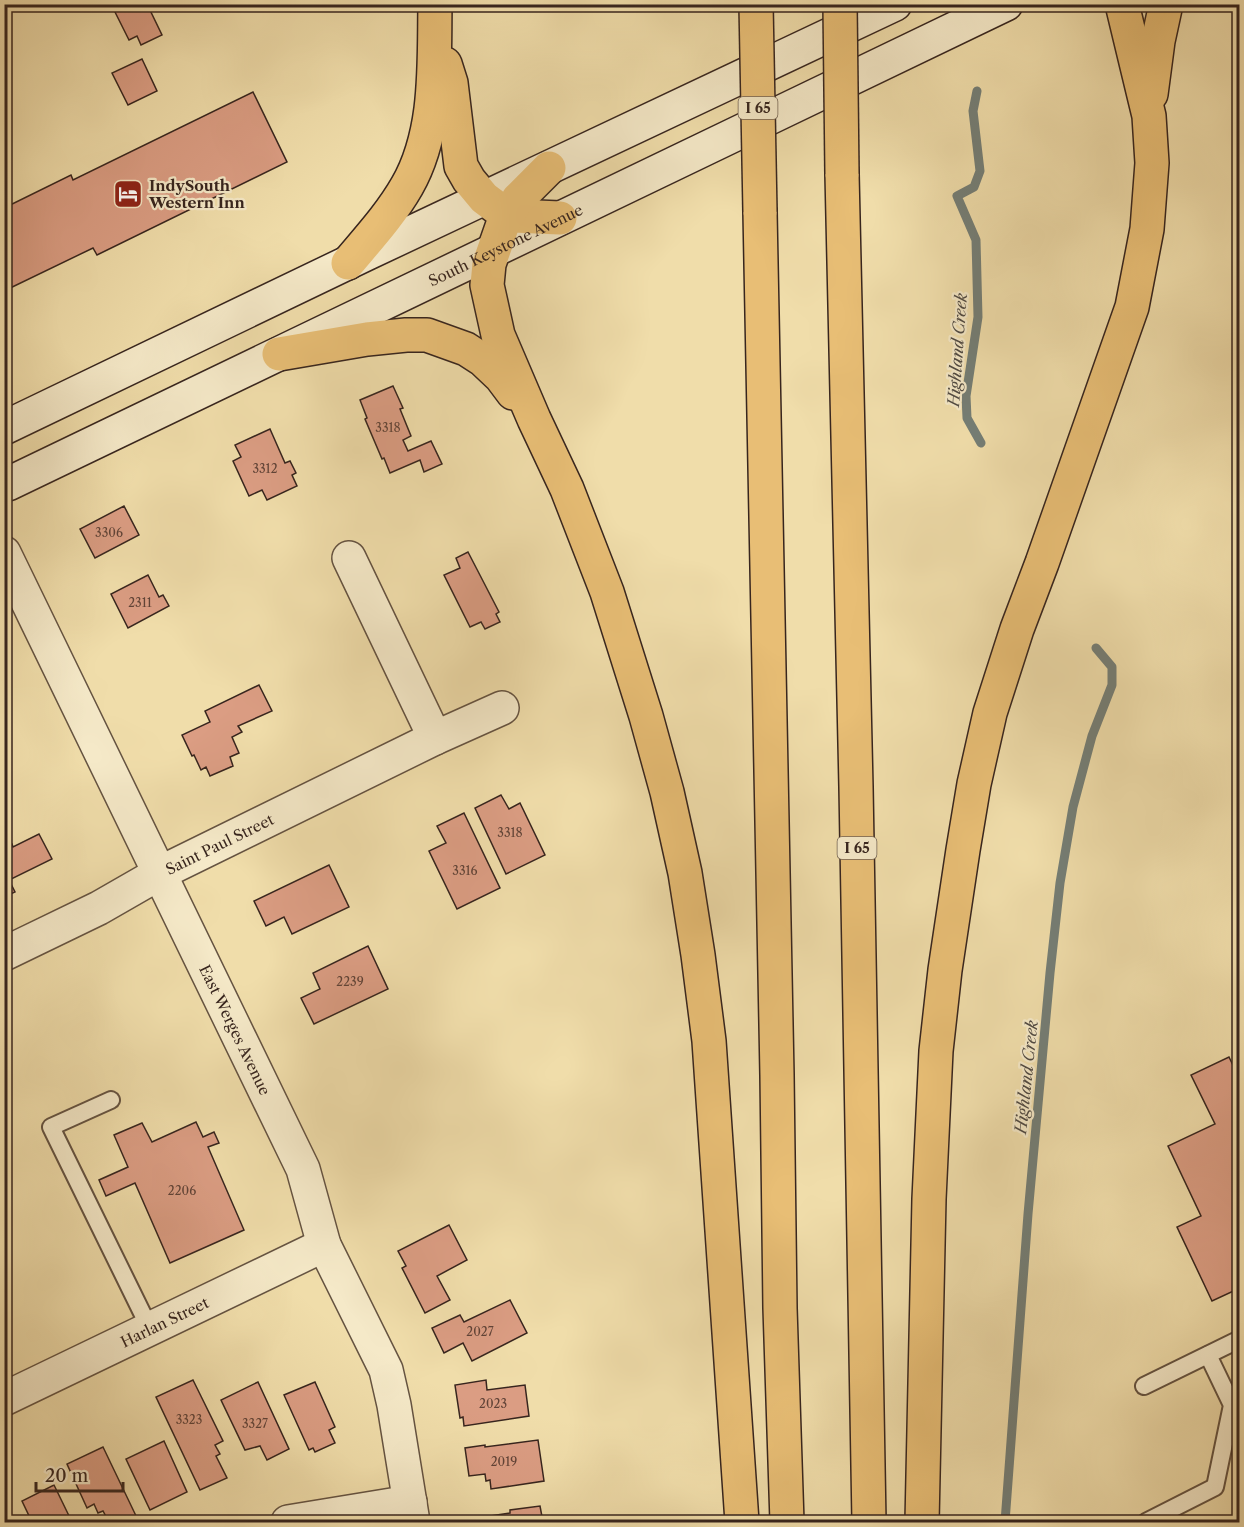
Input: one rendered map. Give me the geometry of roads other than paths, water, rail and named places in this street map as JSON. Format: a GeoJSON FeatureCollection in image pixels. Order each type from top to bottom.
{"type":"FeatureCollection","features":[{"type":"Feature","properties":{"kind":"highway","name":"I 65"},"geometry":{"type":"LineString","coordinates":[[756,4],[780,1308],[787,1522]]}},
{"type":"Feature","properties":{"kind":"highway","name":"I 65"},"geometry":{"type":"LineString","coordinates":[[840,4],[869,1522]]}},
{"type":"Feature","properties":{"kind":"highway"},"geometry":{"type":"LineString","coordinates":[[922,1522],[929,1199],[936,1051],[945,970],[974,784],[990,713],[1017,629],[1132,308],[1147,229],[1152,163],[1149,116],[1122,4]]}},
{"type":"Feature","properties":{"kind":"highway"},"geometry":{"type":"LineString","coordinates":[[1149,116],[1158,41],[1166,4]]}},
{"type":"Feature","properties":{"kind":"highway"},"geometry":{"type":"LineString","coordinates":[[435,18],[451,83],[461,166],[469,180],[497,206],[514,216],[560,218]]}},
{"type":"Feature","properties":{"kind":"highway"},"geometry":{"type":"LineString","coordinates":[[348,263],[392,209],[408,185],[418,163],[427,134],[433,89],[435,18]]}},
{"type":"Feature","properties":{"kind":"highway"},"geometry":{"type":"LineString","coordinates":[[497,206],[503,224],[489,264],[487,285],[498,335],[567,489],[610,601],[667,792],[685,873],[709,1041],[742,1522]]}},
{"type":"Feature","properties":{"kind":"highway"},"geometry":{"type":"LineString","coordinates":[[279,354],[367,339],[427,335],[466,349],[483,360],[501,377],[534,419]]}},
{"type":"Feature","properties":{"kind":"street"},"geometry":{"type":"LineString","coordinates":[[4,428],[348,263],[497,206],[549,168],[895,4]]}},
{"type":"Feature","properties":{"kind":"street","name":"South Keystone Avenue"},"geometry":{"type":"LineString","coordinates":[[4,483],[8,484],[1006,4]]}},
{"type":"Feature","properties":{"kind":"street"},"geometry":{"type":"LineString","coordinates":[[349,558],[435,738]]}},
{"type":"Feature","properties":{"kind":"street","name":"East Werges Avenue"},"geometry":{"type":"LineString","coordinates":[[8,570],[160,873],[303,1169],[324,1245],[386,1370],[394,1405],[411,1512]]}},
{"type":"Feature","properties":{"kind":"street","name":"Saint Paul Street"},"geometry":{"type":"LineString","coordinates":[[4,954],[99,908],[160,873],[435,738],[502,708]]}},
{"type":"Feature","properties":{"kind":"street","name":"Harlan Street"},"geometry":{"type":"LineString","coordinates":[[4,1399],[324,1245]]}},
{"type":"Feature","properties":{"kind":"street"},"geometry":{"type":"LineString","coordinates":[[288,1522],[411,1512]]}},
{"type":"Feature","properties":{"kind":"lane"},"geometry":{"type":"LineString","coordinates":[[111,1100],[51,1127],[150,1329]]}},
{"type":"Feature","properties":{"kind":"lane"},"geometry":{"type":"LineString","coordinates":[[1144,1386],[1239,1340]]}},
{"type":"Feature","properties":{"kind":"lane"},"geometry":{"type":"LineString","coordinates":[[1146,1522],[1215,1487],[1232,1405],[1208,1355]]}},
{"type":"Feature","properties":{"kind":"waterway","name":"Highland Creek"},"geometry":{"type":"LineString","coordinates":[[977,91],[973,111],[980,171],[974,187],[957,196],[976,240],[978,317],[966,396],[967,418],[981,443]]}},
{"type":"Feature","properties":{"kind":"waterway","name":"Highland Creek"},"geometry":{"type":"LineString","coordinates":[[1005,1522],[1028,1214],[1060,883],[1073,807],[1092,736],[1112,685],[1112,667],[1096,648]]}},
{"type":"Feature","properties":{"kind":"place","name":"IndySouth Western Inn"},"geometry":{"type":"Point","coordinates":[128,194]}}]}
